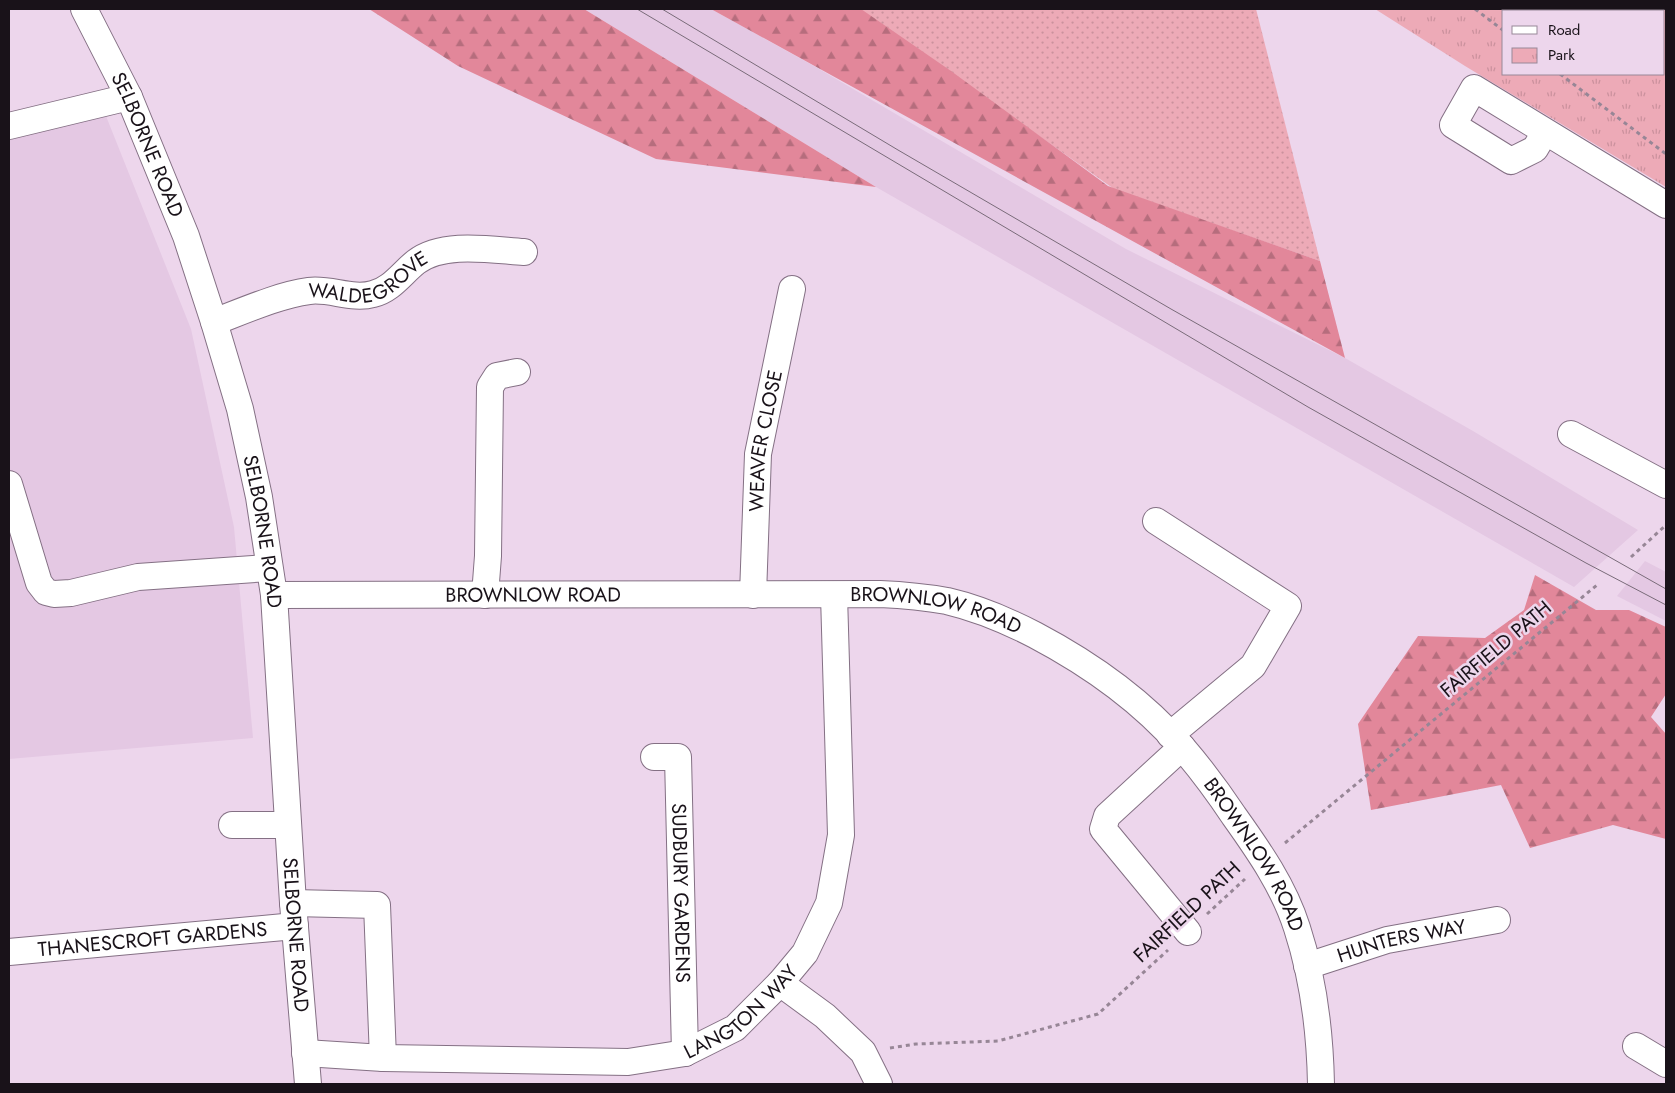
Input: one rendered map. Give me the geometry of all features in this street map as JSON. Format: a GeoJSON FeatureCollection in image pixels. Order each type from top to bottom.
{"type":"FeatureCollection","features":[{"type":"Feature","properties":{"kind":"street","name":"SELBORNE ROAD"},"geometry":{"type":"LineString","coordinates":[[84,9],[129,97],[186,236],[240,409],[259,497],[274,595],[294,915],[308,1084]]}},
{"type":"Feature","properties":{"kind":"street"},"geometry":{"type":"LineString","coordinates":[[1544,132],[1535,149],[1511,161],[1453,125],[1474,88],[1666,205]]}},
{"type":"Feature","properties":{"kind":"street"},"geometry":{"type":"LineString","coordinates":[[9,126],[129,97]]}},
{"type":"Feature","properties":{"kind":"street","name":"WALDEGROVE"},"geometry":{"type":"LineString","coordinates":[[214,322],[289,295],[310,290],[337,292],[356,296],[374,294],[390,286],[417,261],[442,251],[471,248],[524,252]]}},
{"type":"Feature","properties":{"kind":"street","name":"WEAVER CLOSE"},"geometry":{"type":"LineString","coordinates":[[753,595],[758,454],[792,289]]}},
{"type":"Feature","properties":{"kind":"street"},"geometry":{"type":"LineString","coordinates":[[486,596],[490,387],[498,376],[517,372]]}},
{"type":"Feature","properties":{"kind":"street"},"geometry":{"type":"LineString","coordinates":[[1571,434],[1666,485]]}},
{"type":"Feature","properties":{"kind":"street"},"geometry":{"type":"LineString","coordinates":[[9,484],[39,583],[46,592],[54,594],[71,593],[138,577],[269,568]]}},
{"type":"Feature","properties":{"kind":"street"},"geometry":{"type":"LineString","coordinates":[[1156,521],[1288,606],[1253,666],[1176,741],[1108,816],[1103,829],[1188,932]]}},
{"type":"Feature","properties":{"kind":"street","name":"BROWNLOW ROAD"},"geometry":{"type":"LineString","coordinates":[[274,595],[880,594],[949,602],[1017,626],[1090,667],[1131,699],[1176,741],[1217,791],[1264,861],[1284,896],[1297,927],[1307,966],[1317,1028],[1321,1084]]}},
{"type":"Feature","properties":{"kind":"street","name":"LANGTON WAY"},"geometry":{"type":"LineString","coordinates":[[305,1054],[383,1058],[628,1062],[686,1053],[735,1028],[780,983],[805,953],[829,903],[840,835],[834,595]]}},
{"type":"Feature","properties":{"kind":"street","name":"SUDBURY GARDENS"},"geometry":{"type":"LineString","coordinates":[[654,757],[678,757],[686,1053]]}},
{"type":"Feature","properties":{"kind":"street"},"geometry":{"type":"LineString","coordinates":[[232,825],[288,825]]}},
{"type":"Feature","properties":{"kind":"street","name":"THANESCROFT GARDENS"},"geometry":{"type":"LineString","coordinates":[[9,952],[377,906],[383,1058]]}},
{"type":"Feature","properties":{"kind":"street","name":"HUNTERS WAY"},"geometry":{"type":"LineString","coordinates":[[1307,966],[1387,940],[1497,920]]}},
{"type":"Feature","properties":{"kind":"street"},"geometry":{"type":"LineString","coordinates":[[780,983],[825,1016],[863,1052],[880,1084]]}},
{"type":"Feature","properties":{"kind":"street"},"geometry":{"type":"LineString","coordinates":[[1636,1046],[1666,1064]]}},
{"type":"Feature","properties":{"kind":"path"},"geometry":{"type":"LineString","coordinates":[[1475,9],[1502,29]]}},
{"type":"Feature","properties":{"kind":"path"},"geometry":{"type":"LineString","coordinates":[[1561,75],[1666,154]]}},
{"type":"Feature","properties":{"kind":"path"},"geometry":{"type":"LineString","coordinates":[[1631,557],[1666,525]]}},
{"type":"Feature","properties":{"kind":"path","name":"FAIRFIELD PATH"},"geometry":{"type":"LineString","coordinates":[[863,1052],[916,1044],[998,1041],[1098,1014],[1264,861],[1598,585]]}},
{"type":"Feature","properties":{"kind":"shaded area"},"geometry":{"type":"Polygon","coordinates":[[[584,9],[711,9],[814,66],[1126,249],[1345,358],[1473,431],[1638,530],[1574,587],[876,187],[584,9]]]}},
{"type":"Feature","properties":{"kind":"shaded area"},"geometry":{"type":"Polygon","coordinates":[[[96,91],[191,329],[234,527],[253,738],[9,759],[9,113],[96,91]]]}},
{"type":"Feature","properties":{"kind":"shaded area"},"geometry":{"type":"Polygon","coordinates":[[[1645,561],[1666,572],[1666,621],[1617,596],[1645,561]]]}},
{"type":"Feature","properties":{"kind":"green space"},"geometry":{"type":"Polygon","coordinates":[[[369,9],[584,9],[876,187],[656,159],[458,66],[369,9]]]}},
{"type":"Feature","properties":{"kind":"green space"},"geometry":{"type":"Polygon","coordinates":[[[711,9],[861,9],[951,71],[1108,186],[1320,261],[1345,358],[711,9]]]}},
{"type":"Feature","properties":{"kind":"green space"},"geometry":{"type":"Polygon","coordinates":[[[860,9],[1256,9],[1320,261],[1114,189],[860,9]]]}},
{"type":"Feature","properties":{"kind":"green space"},"geometry":{"type":"Polygon","coordinates":[[[1375,9],[1666,9],[1666,187],[1465,66],[1375,9]]]}},
{"type":"Feature","properties":{"kind":"green space"},"geometry":{"type":"Polygon","coordinates":[[[1535,575],[1596,610],[1629,610],[1666,627],[1666,694],[1651,717],[1666,734],[1666,839],[1613,825],[1530,848],[1501,785],[1371,810],[1358,724],[1418,636],[1485,638],[1524,610],[1535,575]]]}},
{"type":"Feature","properties":{"kind":"tram line"},"geometry":{"type":"LineString","coordinates":[[637,9],[1308,407],[1586,563],[1666,605]]}},
{"type":"Feature","properties":{"kind":"tram line"},"geometry":{"type":"LineString","coordinates":[[662,9],[898,150],[1171,309],[1666,589]]}}]}
